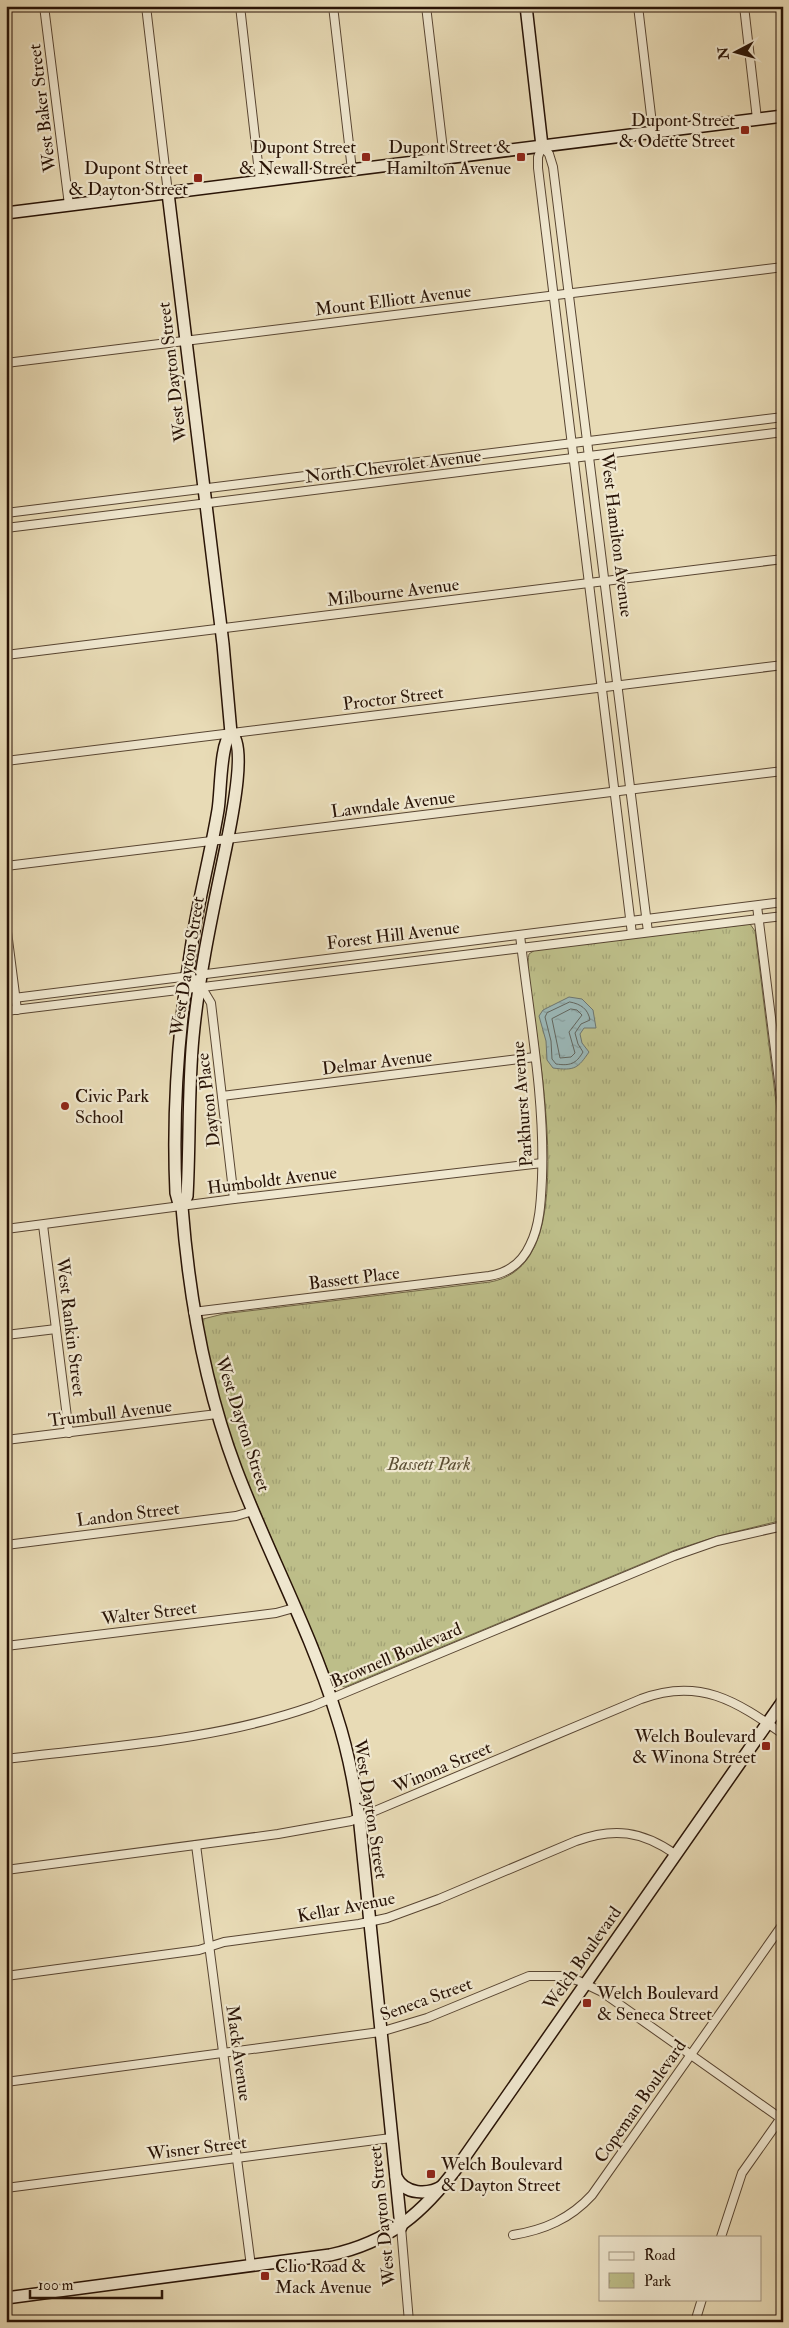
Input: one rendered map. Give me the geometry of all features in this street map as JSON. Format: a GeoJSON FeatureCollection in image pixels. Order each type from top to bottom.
{"type":"FeatureCollection","features":[{"type":"Feature","properties":{"kind":"street","name":"West Baker Street"},"geometry":{"type":"LineString","coordinates":[[44,6],[69,205]]}},
{"type":"Feature","properties":{"kind":"street","name":"West Dayton Street"},"geometry":{"type":"LineString","coordinates":[[146,6],[222,628],[231,733],[225,744],[221,796],[196,917],[187,976],[176,1105],[176,1193],[177,1202],[182,1207]]}},
{"type":"Feature","properties":{"kind":"street"},"geometry":{"type":"LineString","coordinates":[[240,6],[260,181]]}},
{"type":"Feature","properties":{"kind":"street"},"geometry":{"type":"LineString","coordinates":[[333,6],[352,170]]}},
{"type":"Feature","properties":{"kind":"street"},"geometry":{"type":"LineString","coordinates":[[426,6],[444,158]]}},
{"type":"Feature","properties":{"kind":"street","name":"West Hamilton Avenue"},"geometry":{"type":"LineString","coordinates":[[526,6],[542,146],[537,164],[632,934]]}},
{"type":"Feature","properties":{"kind":"street"},"geometry":{"type":"LineString","coordinates":[[638,6],[652,132]]}},
{"type":"Feature","properties":{"kind":"street"},"geometry":{"type":"LineString","coordinates":[[744,6],[757,119]]}},
{"type":"Feature","properties":{"kind":"street"},"geometry":{"type":"LineString","coordinates":[[6,213],[783,116]]}},
{"type":"Feature","properties":{"kind":"street","name":"West Hamilton Avenue"},"geometry":{"type":"LineString","coordinates":[[542,146],[549,154],[553,167],[648,932]]}},
{"type":"Feature","properties":{"kind":"street","name":"Mount Elliott Avenue"},"geometry":{"type":"LineString","coordinates":[[6,363],[783,267]]}},
{"type":"Feature","properties":{"kind":"street"},"geometry":{"type":"LineString","coordinates":[[782,417],[782,432]]}},
{"type":"Feature","properties":{"kind":"street","name":"North Chevrolet Avenue"},"geometry":{"type":"LineString","coordinates":[[6,513],[782,417]]}},
{"type":"Feature","properties":{"kind":"street","name":"North Chevrolet Avenue"},"geometry":{"type":"LineString","coordinates":[[6,528],[782,432]]}},
{"type":"Feature","properties":{"kind":"street"},"geometry":{"type":"LineString","coordinates":[[391,465],[393,481]]}},
{"type":"Feature","properties":{"kind":"street"},"geometry":{"type":"LineString","coordinates":[[111,500],[113,515]]}},
{"type":"Feature","properties":{"kind":"street","name":"Milbourne Avenue"},"geometry":{"type":"LineString","coordinates":[[6,655],[783,559]]}},
{"type":"Feature","properties":{"kind":"street","name":"Proctor Street"},"geometry":{"type":"LineString","coordinates":[[6,761],[783,665]]}},
{"type":"Feature","properties":{"kind":"street","name":"West Dayton Street"},"geometry":{"type":"LineString","coordinates":[[231,733],[238,740],[236,788],[201,974],[193,1037],[188,1105],[187,1196],[182,1207],[193,1312],[217,1414],[236,1469],[331,1698],[348,1756],[359,1818],[409,2322]]}},
{"type":"Feature","properties":{"kind":"street","name":"Lawndale Avenue"},"geometry":{"type":"LineString","coordinates":[[6,866],[783,771]]}},
{"type":"Feature","properties":{"kind":"street","name":"Forest Hill Avenue"},"geometry":{"type":"LineString","coordinates":[[6,999],[783,902]]}},
{"type":"Feature","properties":{"kind":"street"},"geometry":{"type":"LineString","coordinates":[[757,906],[783,1113]]}},
{"type":"Feature","properties":{"kind":"street","name":"Forest Hill Avenue"},"geometry":{"type":"LineString","coordinates":[[6,1011],[783,916]]}},
{"type":"Feature","properties":{"kind":"street"},"geometry":{"type":"LineString","coordinates":[[6,924],[17,1010]]}},
{"type":"Feature","properties":{"kind":"street","name":"Parkhurst Avenue"},"geometry":{"type":"LineString","coordinates":[[515,1265],[527,1251],[535,1232],[541,1192],[542,1164],[542,1125],[520,935]]}},
{"type":"Feature","properties":{"kind":"street"},"geometry":{"type":"LineString","coordinates":[[361,954],[363,968]]}},
{"type":"Feature","properties":{"kind":"street"},"geometry":{"type":"LineString","coordinates":[[260,967],[261,980]]}},
{"type":"Feature","properties":{"kind":"street","name":"Dayton Place"},"geometry":{"type":"LineString","coordinates":[[187,976],[211,1003],[234,1199]]}},
{"type":"Feature","properties":{"kind":"street"},"geometry":{"type":"LineString","coordinates":[[74,990],[75,1003]]}},
{"type":"Feature","properties":{"kind":"street","name":"Delmar Avenue"},"geometry":{"type":"LineString","coordinates":[[222,1096],[535,1057]]}},
{"type":"Feature","properties":{"kind":"street"},"geometry":{"type":"LineString","coordinates":[[176,1105],[188,1105]]}},
{"type":"Feature","properties":{"kind":"street","name":"Humboldt Avenue"},"geometry":{"type":"LineString","coordinates":[[6,1229],[234,1199],[542,1164]]}},
{"type":"Feature","properties":{"kind":"street","name":"West Rankin Street"},"geometry":{"type":"LineString","coordinates":[[43,1224],[69,1433]]}},
{"type":"Feature","properties":{"kind":"street","name":"Bassett Place"},"geometry":{"type":"LineString","coordinates":[[193,1312],[482,1277],[500,1274],[515,1265]]}},
{"type":"Feature","properties":{"kind":"street"},"geometry":{"type":"LineString","coordinates":[[6,1335],[56,1329]]}},
{"type":"Feature","properties":{"kind":"street","name":"Trumbull Avenue"},"geometry":{"type":"LineString","coordinates":[[6,1440],[217,1414]]}},
{"type":"Feature","properties":{"kind":"street","name":"Landon Street"},"geometry":{"type":"LineString","coordinates":[[6,1545],[236,1516],[253,1511]]}},
{"type":"Feature","properties":{"kind":"street","name":"Brownell Boulevard"},"geometry":{"type":"LineString","coordinates":[[6,1759],[229,1730],[281,1717],[669,1558],[725,1539],[783,1526]]}},
{"type":"Feature","properties":{"kind":"street","name":"Walter Street"},"geometry":{"type":"LineString","coordinates":[[6,1646],[276,1613],[294,1608]]}},
{"type":"Feature","properties":{"kind":"street","name":"Winona Street"},"geometry":{"type":"LineString","coordinates":[[6,1870],[304,1830],[359,1818],[657,1694],[681,1690],[708,1693],[732,1702],[783,1734]]}},
{"type":"Feature","properties":{"kind":"street","name":"Welch Boulevard"},"geometry":{"type":"LineString","coordinates":[[6,2298],[345,2252],[381,2238],[400,2227],[423,2208],[444,2184],[783,1701]]}},
{"type":"Feature","properties":{"kind":"street","name":"Kellar Avenue"},"geometry":{"type":"LineString","coordinates":[[6,1976],[199,1950],[224,1942],[369,1922],[426,1904],[592,1836],[613,1833],[638,1835],[657,1842],[676,1854]]}},
{"type":"Feature","properties":{"kind":"street","name":"Mack Avenue"},"geometry":{"type":"LineString","coordinates":[[196,1845],[251,2266]]}},
{"type":"Feature","properties":{"kind":"street","name":"Copeman Boulevard"},"geometry":{"type":"LineString","coordinates":[[513,2235],[554,2224],[573,2213],[588,2199],[783,1924]]}},
{"type":"Feature","properties":{"kind":"street","name":"Seneca Street"},"geometry":{"type":"LineString","coordinates":[[6,2082],[380,2032],[422,2020],[529,1976],[562,1976],[602,1992],[782,2118]]}},
{"type":"Feature","properties":{"kind":"street"},"geometry":{"type":"LineString","coordinates":[[721,2236],[739,2179],[749,2161],[782,2118]]}},
{"type":"Feature","properties":{"kind":"street","name":"Wisner Street"},"geometry":{"type":"LineString","coordinates":[[6,2188],[391,2138]]}},
{"type":"Feature","properties":{"kind":"street"},"geometry":{"type":"LineString","coordinates":[[395,2171],[401,2185],[413,2192],[429,2191],[444,2184]]}},
{"type":"Feature","properties":{"kind":"street"},"geometry":{"type":"LineString","coordinates":[[695,2322],[702,2300]]}},
{"type":"Feature","properties":{"kind":"green space","name":"Bassett Park"},"geometry":{"type":"Polygon","coordinates":[[[750,924],[755,931],[783,1159],[783,1520],[718,1536],[675,1550],[345,1687],[334,1685],[238,1460],[215,1389],[201,1323],[203,1319],[223,1314],[490,1282],[502,1279],[513,1273],[530,1255],[539,1234],[545,1208],[548,1178],[546,1113],[529,980],[529,954],[535,950],[750,924]]]}},
{"type":"Feature","properties":{"kind":"water"},"geometry":{"type":"Polygon","coordinates":[[[569,997],[582,999],[593,1010],[596,1028],[584,1028],[580,1034],[582,1043],[589,1052],[579,1065],[566,1069],[553,1068],[547,1060],[546,1041],[539,1016],[543,1010],[569,997]]]}},
{"type":"Feature","properties":{"kind":"place","name":"Dupont Street & Odette Street"},"geometry":{"type":"Point","coordinates":[745,130]}},
{"type":"Feature","properties":{"kind":"place","name":"Dupont Street & Newall Street"},"geometry":{"type":"Point","coordinates":[366,157]}},
{"type":"Feature","properties":{"kind":"place","name":"Dupont Street & Hamilton Avenue"},"geometry":{"type":"Point","coordinates":[521,157]}},
{"type":"Feature","properties":{"kind":"place","name":"Dupont Street & Dayton Street"},"geometry":{"type":"Point","coordinates":[198,178]}},
{"type":"Feature","properties":{"kind":"place","name":"Civic Park School"},"geometry":{"type":"Point","coordinates":[65,1106]}},
{"type":"Feature","properties":{"kind":"place","name":"Welch Boulevard & Winona Street"},"geometry":{"type":"Point","coordinates":[766,1746]}},
{"type":"Feature","properties":{"kind":"place","name":"Welch Boulevard & Seneca Street"},"geometry":{"type":"Point","coordinates":[587,2003]}},
{"type":"Feature","properties":{"kind":"place","name":"Welch Boulevard & Dayton Street"},"geometry":{"type":"Point","coordinates":[431,2174]}},
{"type":"Feature","properties":{"kind":"place","name":"Clio Road & Mack Avenue"},"geometry":{"type":"Point","coordinates":[265,2276]}}]}
